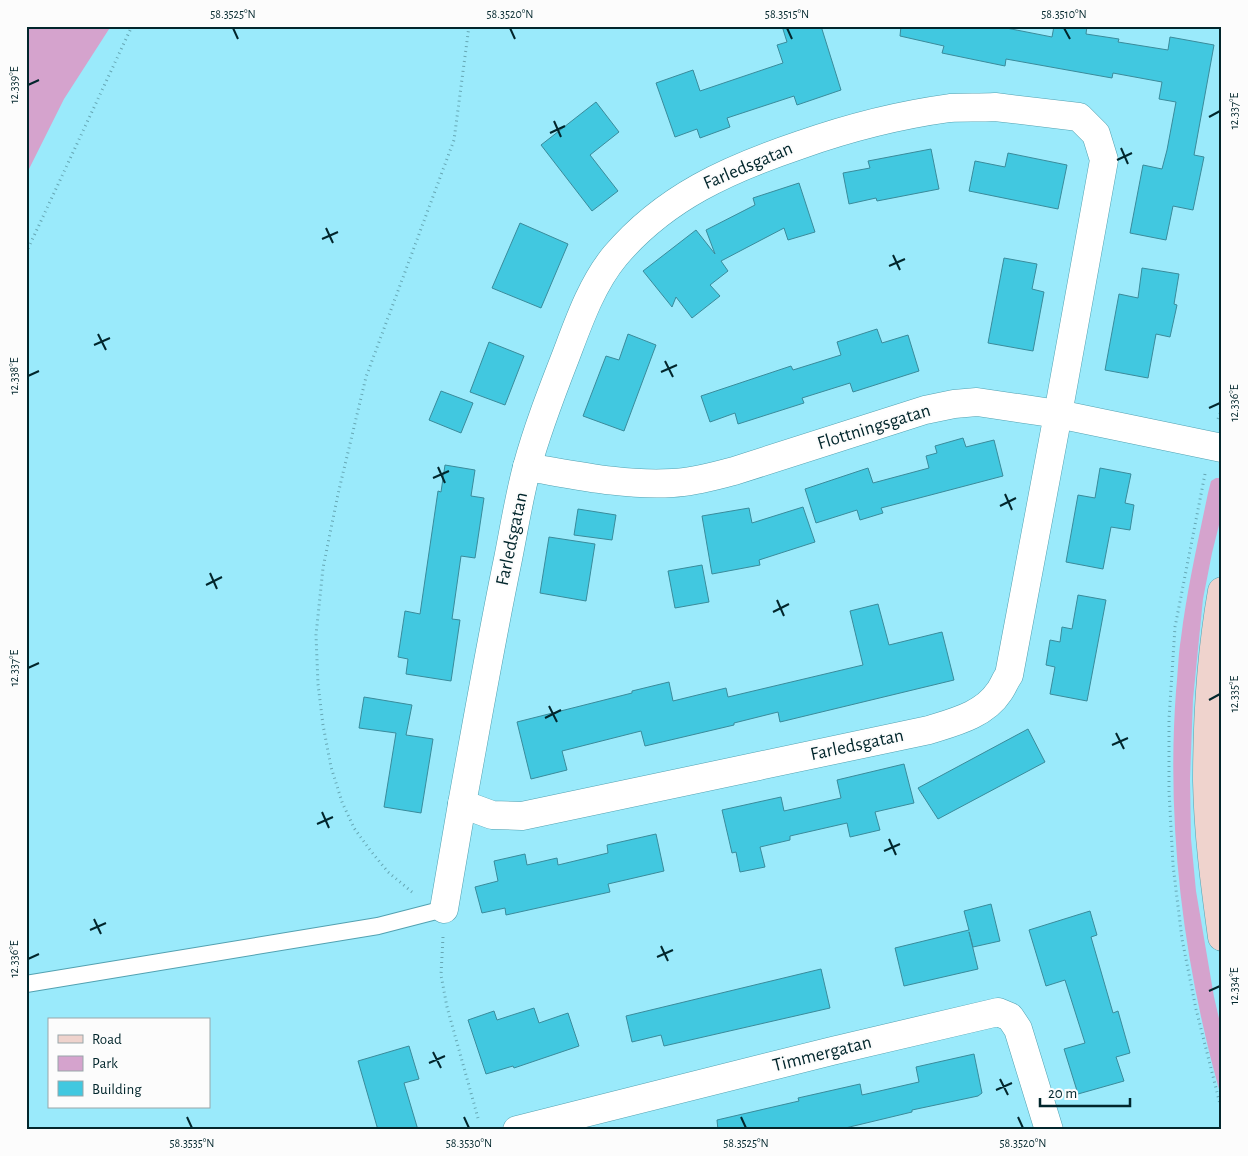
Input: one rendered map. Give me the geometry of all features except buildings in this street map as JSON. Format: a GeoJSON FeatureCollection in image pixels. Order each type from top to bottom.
{"type":"FeatureCollection","features":[{"type":"Feature","properties":{"kind":"street","name":"Farledsgatan"},"geometry":{"type":"LineString","coordinates":[[1001,107],[1079,117],[1096,134],[1104,160],[1008,675],[998,694],[982,709],[956,722],[930,730],[522,816],[492,815],[462,804],[497,612],[527,467],[547,404],[595,287],[614,257],[638,232],[695,189],[732,170],[830,134],[890,119],[952,108],[1001,107]]}},
{"type":"Feature","properties":{"kind":"street","name":"Flottningsgatan"},"geometry":{"type":"LineString","coordinates":[[527,467],[615,481],[674,483],[734,471],[902,416],[954,404],[977,402],[1058,414],[1222,448]]}},
{"type":"Feature","properties":{"kind":"street"},"geometry":{"type":"LineString","coordinates":[[1222,591],[1215,630],[1209,695],[1208,783],[1212,860],[1222,937]]}},
{"type":"Feature","properties":{"kind":"street"},"geometry":{"type":"LineString","coordinates":[[444,909],[462,804]]}},
{"type":"Feature","properties":{"kind":"street","name":"Timmergatan"},"geometry":{"type":"LineString","coordinates":[[517,1130],[832,1051],[998,1012],[1010,1017],[1018,1029],[1049,1130]]}},
{"type":"Feature","properties":{"kind":"lane"},"geometry":{"type":"LineString","coordinates":[[26,984],[378,926],[444,909]]}},
{"type":"Feature","properties":{"kind":"path"},"geometry":{"type":"LineString","coordinates":[[26,253],[132,26]]}},
{"type":"Feature","properties":{"kind":"path"},"geometry":{"type":"LineString","coordinates":[[469,26],[454,140],[364,386],[338,494],[323,568],[316,636],[318,684],[324,734],[342,802],[354,828],[388,872],[408,890],[444,909],[441,975],[446,1007],[478,1118]]}},
{"type":"Feature","properties":{"kind":"green space"},"geometry":{"type":"Polygon","coordinates":[[[26,26],[111,26],[64,99],[26,175],[26,26]]]}},
{"type":"Feature","properties":{"kind":"green space"},"geometry":{"type":"Polygon","coordinates":[[[1221,478],[1222,480],[1222,513],[1203,599],[1193,699],[1190,779],[1191,839],[1196,891],[1214,997],[1222,1031],[1222,1100],[1197,999],[1188,949],[1176,846],[1174,794],[1176,691],[1183,620],[1208,493],[1211,481],[1221,478]]]}}]}
